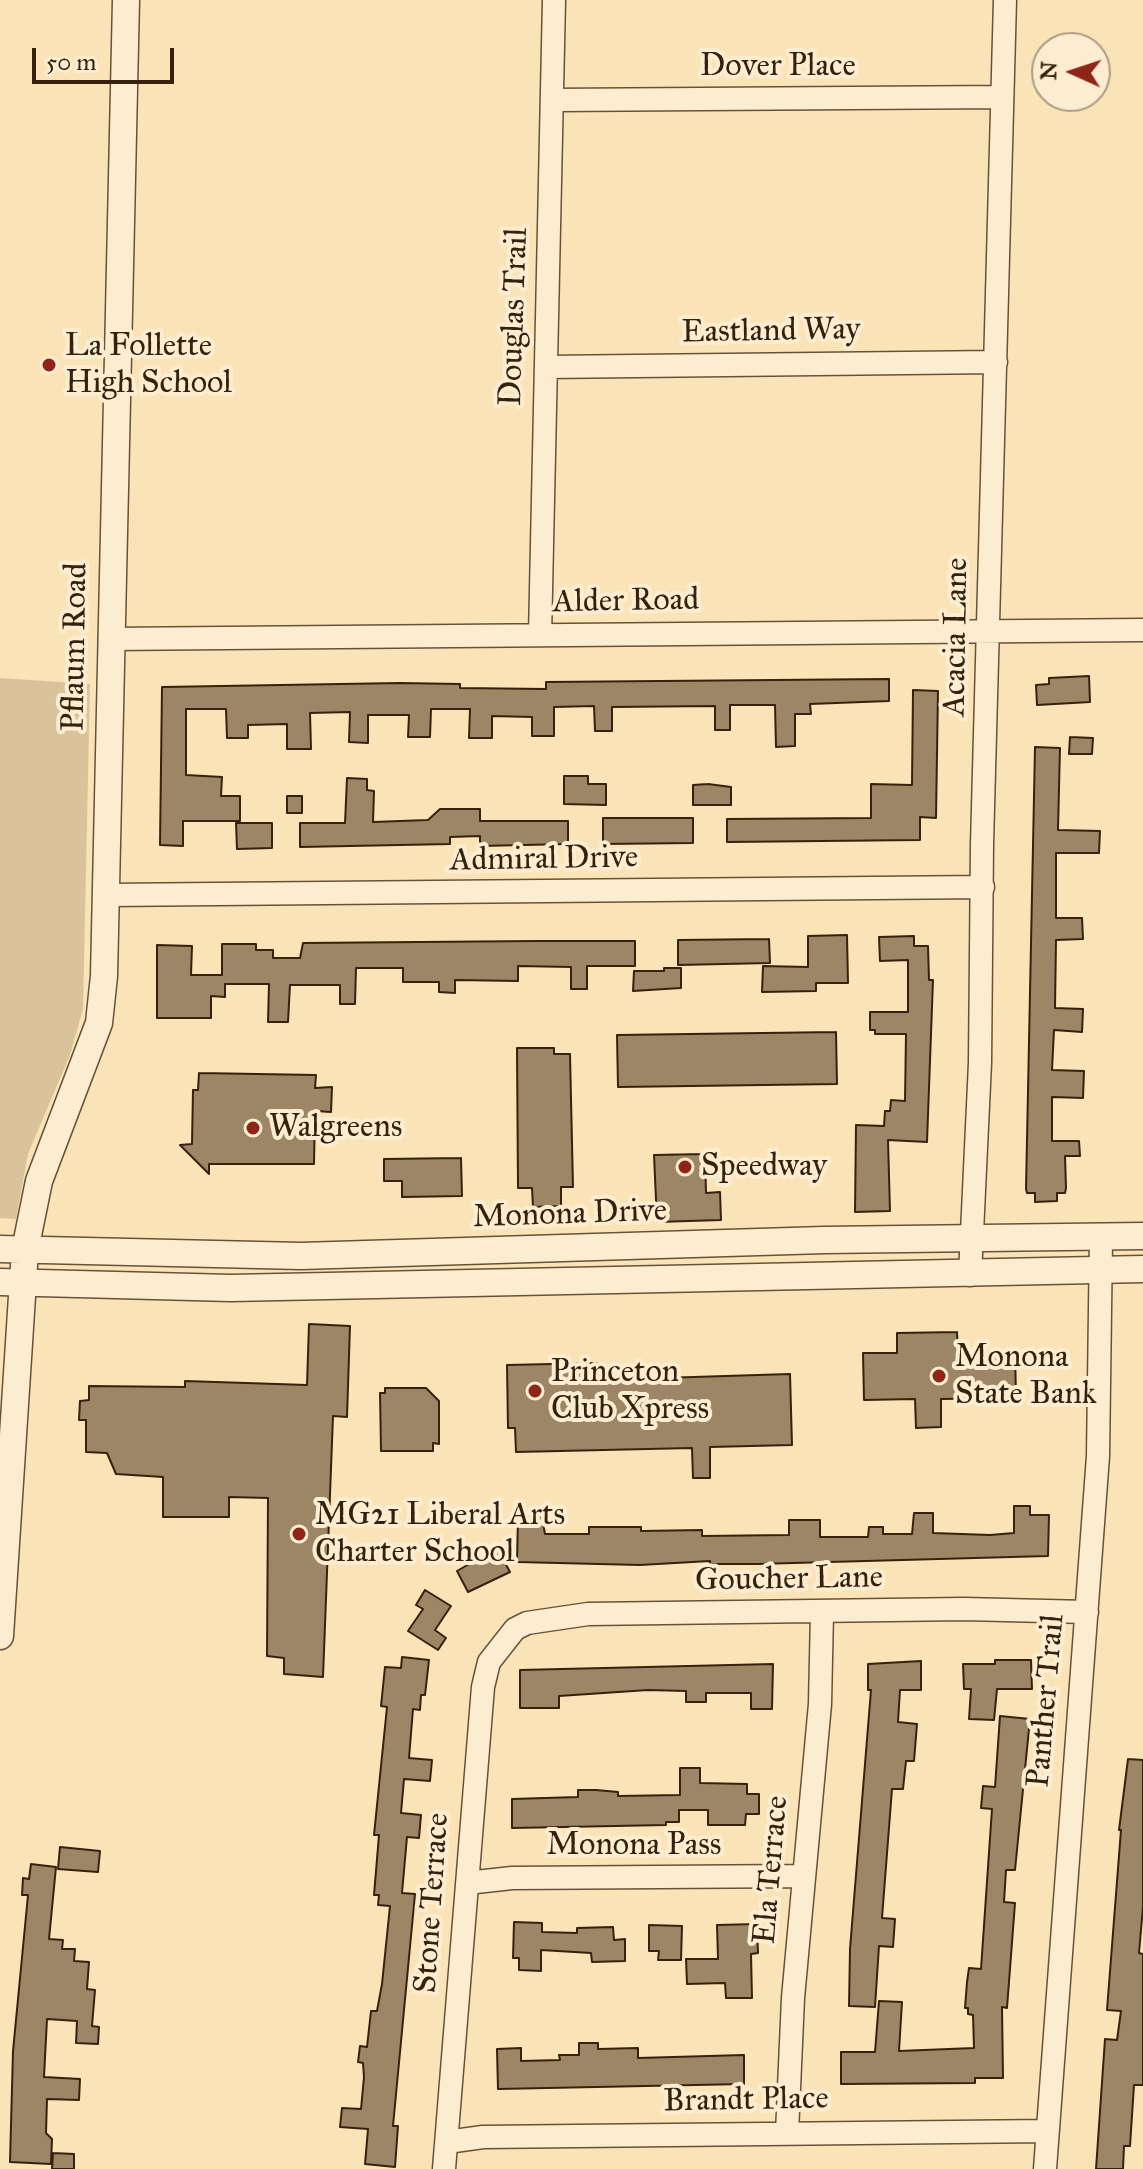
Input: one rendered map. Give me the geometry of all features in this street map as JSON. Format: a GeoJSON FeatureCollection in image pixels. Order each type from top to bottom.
{"type":"FeatureCollection","features":[{"type":"Feature","properties":{"kind":"street","name":"Pflaum Road"},"geometry":{"type":"LineString","coordinates":[[0,1636],[12,1250],[99,1023],[107,895],[110,639],[126,0]]}},
{"type":"Feature","properties":{"kind":"street","name":"Douglas Trail"},"geometry":{"type":"LineString","coordinates":[[540,635],[554,0]]}},
{"type":"Feature","properties":{"kind":"street","name":"Acacia Lane"},"geometry":{"type":"LineString","coordinates":[[970,1275],[1005,0]]}},
{"type":"Feature","properties":{"kind":"street","name":"Dover Place"},"geometry":{"type":"LineString","coordinates":[[553,100],[1002,97]]}},
{"type":"Feature","properties":{"kind":"street","name":"Eastland Way"},"geometry":{"type":"LineString","coordinates":[[546,367],[996,362]]}},
{"type":"Feature","properties":{"kind":"street","name":"Alder Road"},"geometry":{"type":"LineString","coordinates":[[110,639],[1143,630]]}},
{"type":"Feature","properties":{"kind":"street","name":"Admiral Drive"},"geometry":{"type":"LineString","coordinates":[[107,895],[983,887]]}},
{"type":"Feature","properties":{"kind":"street","name":"Monona Drive"},"geometry":{"type":"LineString","coordinates":[[12,1250],[301,1256],[973,1237],[1143,1236]]}},
{"type":"Feature","properties":{"kind":"street","name":"Panther Trail"},"geometry":{"type":"LineString","coordinates":[[1045,2169],[1098,1448],[1101,1237]]}},
{"type":"Feature","properties":{"kind":"street","name":"Monona Drive"},"geometry":{"type":"LineString","coordinates":[[12,1282],[200,1289],[1143,1269]]}},
{"type":"Feature","properties":{"kind":"street","name":"Goucher Lane"},"geometry":{"type":"LineString","coordinates":[[501,1645],[527,1623],[588,1614],[964,1609],[1087,1612]]}},
{"type":"Feature","properties":{"kind":"street","name":"Ela Terrace"},"geometry":{"type":"LineString","coordinates":[[787,2133],[803,1876],[820,1704],[822,1613]]}},
{"type":"Feature","properties":{"kind":"street","name":"Stone Terrace"},"geometry":{"type":"LineString","coordinates":[[444,2169],[483,1687],[489,1662],[501,1645]]}},
{"type":"Feature","properties":{"kind":"street","name":"Monona Pass"},"geometry":{"type":"LineString","coordinates":[[467,1883],[512,1878],[803,1876]]}},
{"type":"Feature","properties":{"kind":"street","name":"Brandt Place"},"geometry":{"type":"LineString","coordinates":[[447,2142],[483,2137],[1047,2131]]}},
{"type":"Feature","properties":{"kind":"shaded area"},"geometry":{"type":"Polygon","coordinates":[[[0,678],[90,684],[83,1009],[70,1055],[28,1154],[16,1219],[0,1218],[0,678]]]}},
{"type":"Feature","properties":{"kind":"building"},"geometry":{"type":"Polygon","coordinates":[[[1089,676],[1090,702],[1037,705],[1036,685],[1049,684],[1049,678],[1089,676]]]}},
{"type":"Feature","properties":{"kind":"building"},"geometry":{"type":"Polygon","coordinates":[[[889,679],[889,701],[810,704],[811,714],[795,714],[795,746],[776,747],[775,705],[730,705],[730,730],[715,730],[715,706],[612,707],[612,731],[595,731],[594,706],[554,707],[554,736],[532,736],[532,717],[492,716],[492,738],[469,738],[470,709],[431,709],[430,737],[408,737],[409,715],[368,715],[368,743],[349,742],[350,712],[310,713],[311,749],[287,749],[287,724],[248,725],[248,738],[227,738],[226,709],[186,709],[186,775],[222,777],[221,796],[240,796],[240,821],[183,821],[183,846],[160,845],[162,687],[400,683],[460,684],[460,688],[546,689],[546,682],[889,679]]]}},
{"type":"Feature","properties":{"kind":"building"},"geometry":{"type":"Polygon","coordinates":[[[913,690],[938,691],[936,818],[920,817],[920,840],[727,842],[727,819],[871,818],[871,784],[912,785],[913,690]]]}},
{"type":"Feature","properties":{"kind":"building"},"geometry":{"type":"Polygon","coordinates":[[[1070,737],[1093,738],[1092,754],[1069,754],[1070,737]]]}},
{"type":"Feature","properties":{"kind":"building"},"geometry":{"type":"Polygon","coordinates":[[[1035,747],[1060,748],[1058,830],[1100,831],[1099,853],[1056,853],[1056,918],[1082,918],[1083,939],[1056,940],[1055,1008],[1083,1009],[1082,1032],[1054,1030],[1052,1070],[1084,1071],[1083,1098],[1052,1097],[1052,1141],[1079,1141],[1080,1156],[1065,1156],[1065,1193],[1057,1193],[1057,1201],[1035,1202],[1035,1193],[1027,1193],[1026,1189],[1035,747]]]}},
{"type":"Feature","properties":{"kind":"building"},"geometry":{"type":"Polygon","coordinates":[[[564,776],[588,776],[588,784],[606,784],[606,805],[564,804],[564,776]]]}},
{"type":"Feature","properties":{"kind":"building"},"geometry":{"type":"Polygon","coordinates":[[[347,778],[367,779],[367,790],[374,791],[373,822],[428,820],[440,809],[480,809],[480,821],[568,821],[568,844],[480,846],[480,836],[450,837],[450,844],[300,847],[300,823],[345,823],[347,778]]]}},
{"type":"Feature","properties":{"kind":"building"},"geometry":{"type":"Polygon","coordinates":[[[693,785],[731,787],[731,805],[693,805],[693,785]]]}},
{"type":"Feature","properties":{"kind":"building"},"geometry":{"type":"Polygon","coordinates":[[[287,796],[302,796],[302,813],[287,813],[287,796]]]}},
{"type":"Feature","properties":{"kind":"building"},"geometry":{"type":"Polygon","coordinates":[[[603,818],[693,818],[693,843],[603,844],[603,818]]]}},
{"type":"Feature","properties":{"kind":"building"},"geometry":{"type":"Polygon","coordinates":[[[236,823],[272,823],[272,848],[237,849],[236,823]]]}},
{"type":"Feature","properties":{"kind":"building"},"geometry":{"type":"Polygon","coordinates":[[[847,935],[848,983],[816,983],[816,991],[762,992],[763,966],[808,967],[808,936],[847,935]]]}},
{"type":"Feature","properties":{"kind":"building"},"geometry":{"type":"Polygon","coordinates":[[[914,936],[914,946],[928,946],[929,980],[933,980],[927,1142],[888,1140],[890,1211],[855,1212],[856,1125],[884,1126],[885,1111],[890,1111],[891,1100],[905,1101],[906,1034],[875,1034],[875,1030],[870,1030],[870,1012],[908,1012],[908,960],[880,961],[879,937],[914,936]]]}},
{"type":"Feature","properties":{"kind":"building"},"geometry":{"type":"Polygon","coordinates":[[[769,939],[770,963],[678,965],[678,940],[769,939]]]}},
{"type":"Feature","properties":{"kind":"building"},"geometry":{"type":"Polygon","coordinates":[[[635,941],[635,966],[587,966],[587,989],[571,989],[571,967],[518,966],[518,981],[455,980],[455,993],[439,992],[439,982],[403,982],[403,968],[356,968],[355,1004],[340,1004],[340,985],[290,985],[288,1022],[268,1022],[269,984],[225,984],[225,997],[211,996],[211,1018],[157,1018],[157,945],[192,946],[191,975],[222,975],[222,944],[256,944],[256,950],[273,950],[273,958],[300,958],[303,943],[635,941]]]}},
{"type":"Feature","properties":{"kind":"building"},"geometry":{"type":"Polygon","coordinates":[[[664,968],[681,968],[681,988],[633,991],[634,971],[664,971],[664,968]]]}},
{"type":"Feature","properties":{"kind":"building"},"geometry":{"type":"Polygon","coordinates":[[[836,1032],[837,1084],[618,1087],[617,1035],[836,1032]]]}},
{"type":"Feature","properties":{"kind":"building"},"geometry":{"type":"Polygon","coordinates":[[[517,1048],[554,1048],[554,1054],[570,1054],[573,1187],[561,1187],[561,1206],[533,1207],[532,1188],[518,1188],[517,1048]]]}},
{"type":"Feature","properties":{"kind":"building","name":"Walgreens"},"geometry":{"type":"Polygon","coordinates":[[[199,1073],[316,1075],[315,1088],[332,1087],[331,1112],[315,1111],[314,1164],[209,1164],[209,1174],[180,1145],[192,1144],[193,1090],[198,1090],[199,1073]]]}},
{"type":"Feature","properties":{"kind":"building"},"geometry":{"type":"Polygon","coordinates":[[[705,1154],[706,1193],[720,1192],[721,1220],[657,1222],[654,1155],[705,1154]]]}},
{"type":"Feature","properties":{"kind":"building"},"geometry":{"type":"Polygon","coordinates":[[[461,1158],[462,1196],[402,1197],[402,1181],[384,1181],[384,1159],[461,1158]]]}},
{"type":"Feature","properties":{"kind":"building"},"geometry":{"type":"Polygon","coordinates":[[[309,1324],[350,1326],[347,1417],[333,1416],[323,1677],[284,1674],[284,1658],[267,1656],[268,1498],[229,1497],[229,1517],[163,1517],[163,1477],[116,1474],[107,1453],[86,1452],[86,1420],[79,1420],[80,1401],[89,1400],[89,1386],[185,1387],[185,1381],[307,1385],[309,1324]]]}},
{"type":"Feature","properties":{"kind":"building","name":"Monona State Bank"},"geometry":{"type":"Polygon","coordinates":[[[957,1332],[958,1352],[1015,1351],[1016,1398],[941,1399],[941,1427],[916,1428],[915,1399],[864,1400],[863,1353],[897,1353],[897,1333],[957,1332]]]}},
{"type":"Feature","properties":{"kind":"building"},"geometry":{"type":"Polygon","coordinates":[[[597,1363],[597,1380],[790,1374],[792,1445],[710,1447],[710,1478],[693,1478],[692,1448],[516,1452],[515,1428],[508,1428],[507,1365],[597,1363]]]}},
{"type":"Feature","properties":{"kind":"building"},"geometry":{"type":"Polygon","coordinates":[[[385,1388],[426,1388],[439,1401],[439,1444],[433,1443],[433,1451],[381,1451],[380,1393],[385,1393],[385,1388]]]}},
{"type":"Feature","properties":{"kind":"building"},"geometry":{"type":"Polygon","coordinates":[[[1014,1506],[1030,1506],[1030,1515],[1049,1515],[1048,1556],[757,1564],[710,1564],[710,1561],[640,1565],[517,1562],[518,1517],[542,1517],[545,1534],[589,1534],[589,1527],[641,1527],[641,1531],[702,1530],[702,1536],[789,1535],[789,1520],[820,1520],[820,1537],[868,1537],[869,1527],[883,1527],[883,1534],[912,1534],[914,1513],[933,1513],[933,1533],[990,1535],[1014,1533],[1014,1506]]]}},
{"type":"Feature","properties":{"kind":"building"},"geometry":{"type":"Polygon","coordinates":[[[497,1548],[510,1572],[468,1592],[457,1571],[497,1548]]]}},
{"type":"Feature","properties":{"kind":"building"},"geometry":{"type":"Polygon","coordinates":[[[425,1590],[451,1606],[435,1630],[446,1638],[438,1650],[408,1631],[423,1609],[416,1605],[425,1590]]]}},
{"type":"Feature","properties":{"kind":"building"},"geometry":{"type":"Polygon","coordinates":[[[402,1657],[429,1660],[425,1695],[421,1695],[420,1710],[413,1709],[409,1758],[432,1760],[430,1781],[404,1779],[401,1813],[421,1815],[419,1838],[407,1837],[402,1893],[415,1894],[393,2126],[398,2126],[395,2167],[365,2164],[368,2129],[340,2127],[342,2108],[361,2109],[364,2077],[363,2063],[358,2062],[360,2046],[367,2047],[371,2011],[377,2011],[382,1984],[390,1906],[378,1905],[379,1895],[374,1895],[379,1835],[374,1835],[387,1707],[381,1706],[385,1667],[401,1668],[402,1657]]]}},
{"type":"Feature","properties":{"kind":"building"},"geometry":{"type":"Polygon","coordinates":[[[995,1660],[1031,1660],[1032,1689],[997,1689],[994,1720],[969,1719],[971,1689],[964,1689],[963,1664],[995,1664],[995,1660]]]}},
{"type":"Feature","properties":{"kind":"building"},"geometry":{"type":"Polygon","coordinates":[[[921,1661],[921,1690],[900,1690],[898,1722],[917,1724],[914,1761],[906,1761],[903,1789],[892,1789],[882,1918],[895,1919],[893,1947],[879,1946],[875,2007],[849,2006],[850,1949],[871,1690],[868,1690],[868,1664],[921,1661]]]}},
{"type":"Feature","properties":{"kind":"building"},"geometry":{"type":"Polygon","coordinates":[[[773,1664],[772,1709],[751,1709],[751,1693],[706,1693],[706,1702],[686,1702],[686,1691],[648,1690],[559,1696],[559,1708],[520,1708],[520,1670],[773,1664]]]}},
{"type":"Feature","properties":{"kind":"building"},"geometry":{"type":"Polygon","coordinates":[[[1000,1716],[1030,1719],[1015,1870],[1006,1870],[1004,1902],[1015,1903],[1007,2008],[1002,2007],[1003,2078],[975,2078],[975,2083],[841,2084],[841,2052],[875,2052],[879,2001],[902,2002],[899,2051],[974,2048],[973,2015],[968,2014],[968,2008],[965,2008],[967,1982],[969,1968],[981,1969],[992,1809],[981,1808],[983,1786],[995,1787],[1000,1716]]]}},
{"type":"Feature","properties":{"kind":"building"},"geometry":{"type":"Polygon","coordinates":[[[1128,1759],[1143,1760],[1143,1907],[1139,1953],[1143,1954],[1143,2085],[1134,2085],[1130,2146],[1124,2146],[1123,2169],[1096,2169],[1105,2039],[1117,2040],[1121,2011],[1107,2010],[1119,1830],[1128,1759]]]}},
{"type":"Feature","properties":{"kind":"building"},"geometry":{"type":"Polygon","coordinates":[[[680,1768],[700,1768],[700,1783],[747,1784],[747,1794],[759,1794],[759,1814],[746,1814],[745,1825],[708,1825],[708,1810],[679,1810],[679,1822],[666,1822],[666,1825],[512,1828],[512,1799],[578,1797],[578,1790],[618,1792],[618,1796],[680,1795],[680,1768]]]}},
{"type":"Feature","properties":{"kind":"building"},"geometry":{"type":"Polygon","coordinates":[[[60,1847],[100,1851],[98,1872],[58,1869],[60,1847]]]}},
{"type":"Feature","properties":{"kind":"building"},"geometry":{"type":"Polygon","coordinates":[[[31,1864],[56,1867],[49,1939],[63,1940],[62,1949],[75,1949],[74,1961],[89,1962],[87,1989],[95,1990],[92,2026],[99,2027],[98,2044],[76,2043],[77,2021],[47,2019],[44,2077],[80,2079],[79,2100],[47,2099],[46,2133],[52,2139],[51,2164],[10,2162],[13,2051],[28,1895],[22,1895],[23,1878],[29,1879],[31,1864]]]}},
{"type":"Feature","properties":{"kind":"building"},"geometry":{"type":"Polygon","coordinates":[[[514,1922],[542,1923],[542,1932],[577,1933],[577,1928],[613,1927],[614,1940],[625,1939],[625,1961],[592,1962],[591,1953],[541,1950],[541,1971],[519,1970],[519,1958],[513,1958],[514,1922]]]}},
{"type":"Feature","properties":{"kind":"building"},"geometry":{"type":"Polygon","coordinates":[[[757,1924],[758,1953],[751,1954],[752,1998],[726,1998],[725,1983],[687,1984],[686,1959],[718,1959],[717,1925],[757,1924]]]}},
{"type":"Feature","properties":{"kind":"building"},"geometry":{"type":"Polygon","coordinates":[[[649,1925],[682,1926],[681,1960],[658,1960],[659,1951],[649,1951],[649,1925]]]}},
{"type":"Feature","properties":{"kind":"building"},"geometry":{"type":"Polygon","coordinates":[[[579,2043],[598,2043],[598,2049],[638,2048],[638,2058],[744,2055],[744,2084],[498,2089],[497,2049],[521,2048],[521,2061],[560,2060],[559,2055],[579,2055],[579,2043]]]}},
{"type":"Feature","properties":{"kind":"building"},"geometry":{"type":"Polygon","coordinates":[[[53,2153],[74,2154],[74,2169],[52,2169],[53,2153]]]}},
{"type":"Feature","properties":{"kind":"place","name":"La Follette High School"},"geometry":{"type":"Point","coordinates":[49,365]}},
{"type":"Feature","properties":{"kind":"place","name":"Walgreens"},"geometry":{"type":"Point","coordinates":[253,1128]}},
{"type":"Feature","properties":{"kind":"place","name":"Speedway"},"geometry":{"type":"Point","coordinates":[685,1167]}},
{"type":"Feature","properties":{"kind":"place","name":"Monona State Bank"},"geometry":{"type":"Point","coordinates":[939,1376]}},
{"type":"Feature","properties":{"kind":"place","name":"Princeton Club Xpress"},"geometry":{"type":"Point","coordinates":[535,1391]}},
{"type":"Feature","properties":{"kind":"place","name":"MG21 Liberal Arts Charter School"},"geometry":{"type":"Point","coordinates":[299,1534]}}]}
